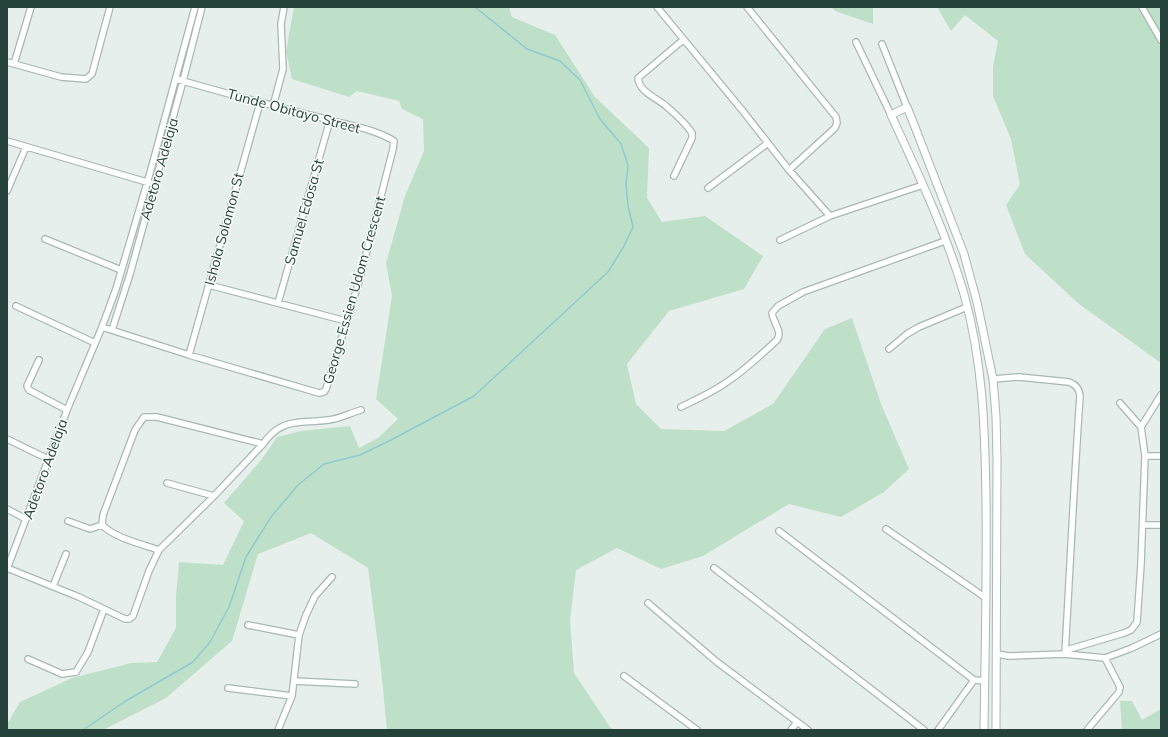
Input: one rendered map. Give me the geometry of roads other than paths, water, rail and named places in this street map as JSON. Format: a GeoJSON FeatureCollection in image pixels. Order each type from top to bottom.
{"type":"FeatureCollection","features":[{"type":"Feature","properties":{"kind":"street"},"geometry":{"type":"LineString","coordinates":[[14,64],[31,7]]}},
{"type":"Feature","properties":{"kind":"street"},"geometry":{"type":"LineString","coordinates":[[7,62],[61,77],[86,79],[92,74],[110,7]]}},
{"type":"Feature","properties":{"kind":"street","name":"Adetoro Adelaja"},"geometry":{"type":"LineString","coordinates":[[7,568],[67,410],[102,327],[148,182],[195,7]]}},
{"type":"Feature","properties":{"kind":"street","name":"Adetoro Adelaja"},"geometry":{"type":"LineString","coordinates":[[112,330],[130,274],[202,7]]}},
{"type":"Feature","properties":{"kind":"street"},"geometry":{"type":"LineString","coordinates":[[272,106],[283,69],[281,24],[284,7]]}},
{"type":"Feature","properties":{"kind":"street"},"geometry":{"type":"LineString","coordinates":[[657,7],[789,170],[830,216]]}},
{"type":"Feature","properties":{"kind":"street"},"geometry":{"type":"LineString","coordinates":[[747,7],[836,117],[837,123],[835,128],[789,170]]}},
{"type":"Feature","properties":{"kind":"street"},"geometry":{"type":"LineString","coordinates":[[1142,7],[1161,40]]}},
{"type":"Feature","properties":{"kind":"street"},"geometry":{"type":"LineString","coordinates":[[674,176],[692,138],[692,133],[666,105],[651,96],[640,86],[638,78],[683,40]]}},
{"type":"Feature","properties":{"kind":"street"},"geometry":{"type":"LineString","coordinates":[[856,42],[923,185],[946,241],[967,307],[975,346],[982,392],[985,434],[986,619],[984,730]]}},
{"type":"Feature","properties":{"kind":"street"},"geometry":{"type":"LineString","coordinates":[[882,44],[964,254],[977,302],[993,379],[997,459],[996,730]]}},
{"type":"Feature","properties":{"kind":"street","name":"Tunde Obitayo Street"},"geometry":{"type":"LineString","coordinates":[[176,79],[388,137],[394,141],[390,158]]}},
{"type":"Feature","properties":{"kind":"street","name":"Ishola Solomon St"},"geometry":{"type":"LineString","coordinates":[[189,355],[260,103]]}},
{"type":"Feature","properties":{"kind":"street"},"geometry":{"type":"LineString","coordinates":[[891,115],[907,107]]}},
{"type":"Feature","properties":{"kind":"street","name":"Samuel Edosa St"},"geometry":{"type":"LineString","coordinates":[[278,303],[330,120]]}},
{"type":"Feature","properties":{"kind":"street"},"geometry":{"type":"LineString","coordinates":[[7,141],[154,184]]}},
{"type":"Feature","properties":{"kind":"street"},"geometry":{"type":"LineString","coordinates":[[708,188],[768,143]]}},
{"type":"Feature","properties":{"kind":"street"},"geometry":{"type":"LineString","coordinates":[[7,191],[26,147]]}},
{"type":"Feature","properties":{"kind":"street","name":"George Essien Udom Crescent"},"geometry":{"type":"LineString","coordinates":[[102,327],[189,355],[319,393],[324,392],[360,278],[390,158]]}},
{"type":"Feature","properties":{"kind":"street"},"geometry":{"type":"LineString","coordinates":[[780,240],[830,216],[923,185]]}},
{"type":"Feature","properties":{"kind":"street"},"geometry":{"type":"LineString","coordinates":[[45,239],[121,270]]}},
{"type":"Feature","properties":{"kind":"street"},"geometry":{"type":"LineString","coordinates":[[681,407],[727,382],[753,362],[780,337],[772,313],[778,306],[803,292],[946,241]]}},
{"type":"Feature","properties":{"kind":"street"},"geometry":{"type":"LineString","coordinates":[[209,285],[346,321]]}},
{"type":"Feature","properties":{"kind":"street"},"geometry":{"type":"LineString","coordinates":[[16,306],[95,343]]}},
{"type":"Feature","properties":{"kind":"street"},"geometry":{"type":"LineString","coordinates":[[889,350],[919,327],[967,307]]}},
{"type":"Feature","properties":{"kind":"street"},"geometry":{"type":"LineString","coordinates":[[39,360],[27,386],[29,390],[67,410]]}},
{"type":"Feature","properties":{"kind":"street"},"geometry":{"type":"LineString","coordinates":[[993,379],[1019,377],[1069,382],[1079,389],[1080,396],[1073,488],[1073,523],[1065,654]]}},
{"type":"Feature","properties":{"kind":"street"},"geometry":{"type":"LineString","coordinates":[[1141,427],[1161,395]]}},
{"type":"Feature","properties":{"kind":"street"},"geometry":{"type":"LineString","coordinates":[[1065,654],[1070,649],[1124,633],[1134,626],[1138,616],[1145,456],[1141,427],[1120,403]]}},
{"type":"Feature","properties":{"kind":"street"},"geometry":{"type":"LineString","coordinates":[[7,568],[53,586],[125,619],[129,619],[133,616],[149,571],[159,550],[214,496],[270,435],[286,424],[329,420],[361,410]]}},
{"type":"Feature","properties":{"kind":"street"},"geometry":{"type":"LineString","coordinates":[[102,525],[103,514],[135,430],[144,417],[157,417],[263,444]]}},
{"type":"Feature","properties":{"kind":"street"},"geometry":{"type":"LineString","coordinates":[[7,439],[48,459]]}},
{"type":"Feature","properties":{"kind":"street"},"geometry":{"type":"LineString","coordinates":[[1145,456],[1161,456]]}},
{"type":"Feature","properties":{"kind":"street"},"geometry":{"type":"LineString","coordinates":[[167,483],[214,496]]}},
{"type":"Feature","properties":{"kind":"street"},"geometry":{"type":"LineString","coordinates":[[7,509],[26,520]]}},
{"type":"Feature","properties":{"kind":"street"},"geometry":{"type":"LineString","coordinates":[[68,521],[90,529],[102,525]]}},
{"type":"Feature","properties":{"kind":"street"},"geometry":{"type":"LineString","coordinates":[[102,525],[112,533],[159,550]]}},
{"type":"Feature","properties":{"kind":"street"},"geometry":{"type":"LineString","coordinates":[[1142,525],[1161,525]]}},
{"type":"Feature","properties":{"kind":"street"},"geometry":{"type":"LineString","coordinates":[[886,529],[986,598]]}},
{"type":"Feature","properties":{"kind":"street"},"geometry":{"type":"LineString","coordinates":[[779,532],[974,680],[985,681]]}},
{"type":"Feature","properties":{"kind":"street"},"geometry":{"type":"LineString","coordinates":[[53,586],[66,554]]}},
{"type":"Feature","properties":{"kind":"street"},"geometry":{"type":"LineString","coordinates":[[714,568],[924,730]]}},
{"type":"Feature","properties":{"kind":"street"},"geometry":{"type":"LineString","coordinates":[[278,730],[292,696],[299,635],[306,615],[315,596],[332,577]]}},
{"type":"Feature","properties":{"kind":"street"},"geometry":{"type":"LineString","coordinates":[[648,603],[717,662],[808,730]]}},
{"type":"Feature","properties":{"kind":"street"},"geometry":{"type":"LineString","coordinates":[[28,659],[62,674],[76,672],[88,652],[104,609]]}},
{"type":"Feature","properties":{"kind":"street"},"geometry":{"type":"LineString","coordinates":[[986,619],[997,620]]}},
{"type":"Feature","properties":{"kind":"street"},"geometry":{"type":"LineString","coordinates":[[248,625],[299,635]]}},
{"type":"Feature","properties":{"kind":"street"},"geometry":{"type":"LineString","coordinates":[[997,654],[1009,656],[1065,654],[1105,658],[1132,648],[1161,634]]}},
{"type":"Feature","properties":{"kind":"street"},"geometry":{"type":"LineString","coordinates":[[1087,730],[1119,692],[1120,687],[1105,658]]}},
{"type":"Feature","properties":{"kind":"street"},"geometry":{"type":"LineString","coordinates":[[624,676],[697,730]]}},
{"type":"Feature","properties":{"kind":"street"},"geometry":{"type":"LineString","coordinates":[[938,730],[974,680]]}},
{"type":"Feature","properties":{"kind":"street"},"geometry":{"type":"LineString","coordinates":[[294,681],[355,684]]}},
{"type":"Feature","properties":{"kind":"street"},"geometry":{"type":"LineString","coordinates":[[228,688],[292,696]]}},
{"type":"Feature","properties":{"kind":"street"},"geometry":{"type":"LineString","coordinates":[[791,730],[797,722]]}},
{"type":"Feature","properties":{"kind":"waterway"},"geometry":{"type":"LineString","coordinates":[[83,730],[124,702],[193,662],[210,642],[229,607],[246,557],[271,517],[298,485],[324,464],[360,455],[474,396],[608,272],[624,246],[633,227],[628,206],[626,184],[628,165],[621,144],[600,119],[580,80],[560,61],[527,49],[475,7]]}}]}
